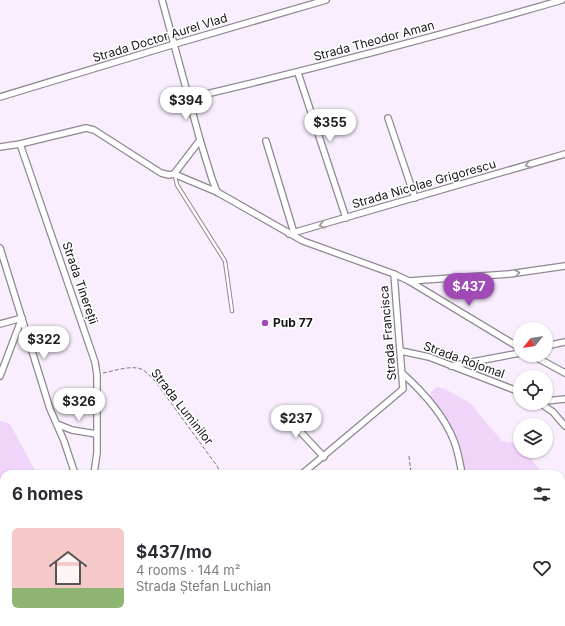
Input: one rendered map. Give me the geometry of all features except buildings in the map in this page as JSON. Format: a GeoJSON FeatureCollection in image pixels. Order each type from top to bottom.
{"type":"FeatureCollection","features":[{"type":"Feature","properties":{"kind":"street"},"geometry":{"type":"LineString","coordinates":[[162,0],[200,140],[217,192]]}},
{"type":"Feature","properties":{"kind":"street","name":"Strada Doctor Aurel Vlad"},"geometry":{"type":"LineString","coordinates":[[0,98],[174,44],[326,0]]}},
{"type":"Feature","properties":{"kind":"street","name":"Strada Theodor Aman"},"geometry":{"type":"LineString","coordinates":[[189,98],[298,73],[562,0]]}},
{"type":"Feature","properties":{"kind":"street"},"geometry":{"type":"LineString","coordinates":[[298,73],[346,218]]}},
{"type":"Feature","properties":{"kind":"street"},"geometry":{"type":"LineString","coordinates":[[388,118],[416,198]]}},
{"type":"Feature","properties":{"kind":"street","name":"Strada Francisca"},"geometry":{"type":"LineString","coordinates":[[0,147],[20,144],[86,128],[94,130],[161,173],[169,175],[174,174],[217,192],[314,246],[394,274],[409,281],[513,344]]}},
{"type":"Feature","properties":{"kind":"street"},"geometry":{"type":"LineString","coordinates":[[174,174],[200,140]]}},
{"type":"Feature","properties":{"kind":"street"},"geometry":{"type":"LineString","coordinates":[[266,141],[292,234]]}},
{"type":"Feature","properties":{"kind":"street","name":"Strada Tinereții"},"geometry":{"type":"LineString","coordinates":[[20,144],[92,353],[97,375],[97,453],[95,470]]}},
{"type":"Feature","properties":{"kind":"street","name":"Strada Nicolae Grigorescu"},"geometry":{"type":"LineString","coordinates":[[292,234],[565,154]]}},
{"type":"Feature","properties":{"kind":"street"},"geometry":{"type":"LineString","coordinates":[[0,248],[50,409],[64,441],[74,470]]}},
{"type":"Feature","properties":{"kind":"street"},"geometry":{"type":"LineString","coordinates":[[409,281],[509,274],[565,266]]}},
{"type":"Feature","properties":{"kind":"street","name":"Strada Francisca"},"geometry":{"type":"LineString","coordinates":[[324,457],[404,388],[394,274]]}},
{"type":"Feature","properties":{"kind":"street"},"geometry":{"type":"LineString","coordinates":[[0,324],[22,318]]}},
{"type":"Feature","properties":{"kind":"street"},"geometry":{"type":"LineString","coordinates":[[0,376],[22,318]]}},
{"type":"Feature","properties":{"kind":"street"},"geometry":{"type":"LineString","coordinates":[[553,345],[565,342]]}},
{"type":"Feature","properties":{"kind":"street","name":"Strada Rojomal"},"geometry":{"type":"LineString","coordinates":[[400,351],[429,357],[513,389]]}},
{"type":"Feature","properties":{"kind":"street"},"geometry":{"type":"LineString","coordinates":[[451,366],[513,353]]}},
{"type":"Feature","properties":{"kind":"street"},"geometry":{"type":"LineString","coordinates":[[545,362],[565,373]]}},
{"type":"Feature","properties":{"kind":"street"},"geometry":{"type":"LineString","coordinates":[[402,373],[427,398],[451,435],[457,451],[461,470]]}},
{"type":"Feature","properties":{"kind":"street"},"geometry":{"type":"LineString","coordinates":[[553,400],[565,399]]}},
{"type":"Feature","properties":{"kind":"street"},"geometry":{"type":"LineString","coordinates":[[280,410],[324,457],[307,470]]}},
{"type":"Feature","properties":{"kind":"street"},"geometry":{"type":"LineString","coordinates":[[550,410],[565,426]]}},
{"type":"Feature","properties":{"kind":"street"},"geometry":{"type":"LineString","coordinates":[[57,424],[72,430],[96,434]]}},
{"type":"Feature","properties":{"kind":"lane"},"geometry":{"type":"LineString","coordinates":[[174,174],[177,185],[225,261],[232,311]]}},
{"type":"Feature","properties":{"kind":"path","name":"Strada Luminilor"},"geometry":{"type":"LineString","coordinates":[[97,375],[130,368],[140,368],[146,372],[155,381],[219,470]]}},
{"type":"Feature","properties":{"kind":"path"},"geometry":{"type":"LineString","coordinates":[[409,456],[411,470]]}},
{"type":"Feature","properties":{"kind":"shaded area"},"geometry":{"type":"Polygon","coordinates":[[[437,387],[445,389],[470,403],[502,441],[513,443],[513,458],[530,458],[540,470],[458,470],[452,444],[430,398],[431,392],[437,387]]]}},
{"type":"Feature","properties":{"kind":"shaded area"},"geometry":{"type":"Polygon","coordinates":[[[0,421],[10,424],[35,470],[0,470],[0,421]]]}},
{"type":"Feature","properties":{"kind":"place","name":"Pub 77"},"geometry":{"type":"Point","coordinates":[265,323]}}]}
